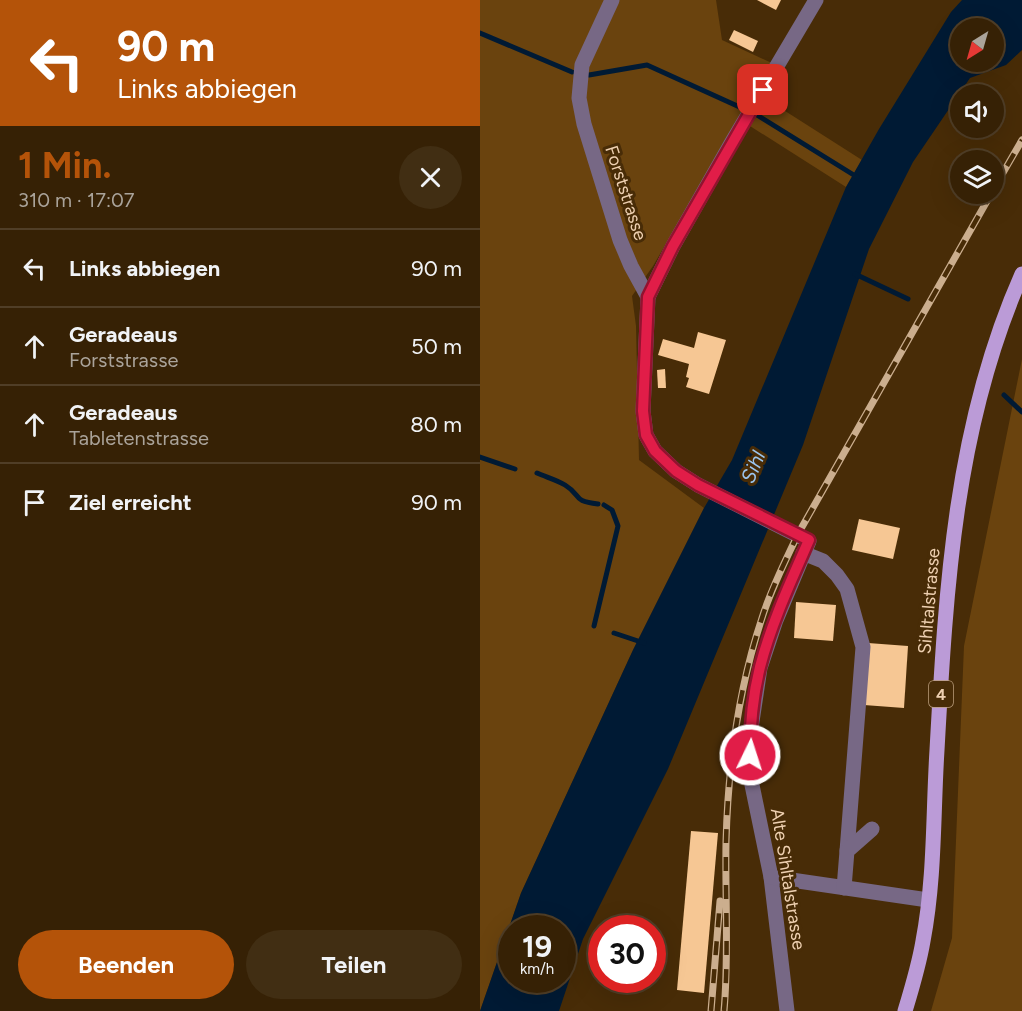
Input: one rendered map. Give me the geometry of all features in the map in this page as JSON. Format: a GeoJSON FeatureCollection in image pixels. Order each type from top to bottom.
{"type":"FeatureCollection","features":[{"type":"Feature","properties":{"kind":"main road","name":"Sihltalstrasse"},"geometry":{"type":"LineString","coordinates":[[905,1011],[920,960],[928,900],[941,691],[951,563],[960,489],[984,378],[1000,328],[1022,274]]}},
{"type":"Feature","properties":{"kind":"street","name":"Forststrasse"},"geometry":{"type":"LineString","coordinates":[[612,0],[582,65],[579,98],[584,124],[620,240],[648,297]]}},
{"type":"Feature","properties":{"kind":"street"},"geometry":{"type":"LineString","coordinates":[[816,0],[732,142],[668,256],[648,297],[643,411],[646,435],[655,451],[676,471],[698,485],[809,540],[803,553],[823,561],[847,589],[864,647],[844,888]]}},
{"type":"Feature","properties":{"kind":"street","name":"Alte Sihltalstrasse"},"geometry":{"type":"LineString","coordinates":[[787,1011],[771,877],[752,784],[750,735],[760,668],[776,620],[803,553]]}},
{"type":"Feature","properties":{"kind":"street"},"geometry":{"type":"LineString","coordinates":[[847,851],[872,829]]}},
{"type":"Feature","properties":{"kind":"street"},"geometry":{"type":"LineString","coordinates":[[771,877],[928,900]]}},
{"type":"Feature","properties":{"kind":"shaded area"},"geometry":{"type":"Polygon","coordinates":[[[480,0],[716,0],[722,40],[774,64],[757,93],[862,160],[846,187],[739,119],[653,266],[632,296],[636,326],[639,460],[704,508],[633,650],[521,893],[513,915],[498,915],[498,959],[480,1011],[480,0]]]}},
{"type":"Feature","properties":{"kind":"shaded area"},"geometry":{"type":"Polygon","coordinates":[[[1022,359],[1022,1011],[931,1011],[952,938],[964,646],[1022,359]]]}},
{"type":"Feature","properties":{"kind":"water","name":"Sihl"},"geometry":{"type":"Polygon","coordinates":[[[962,0],[1022,0],[1022,50],[1004,66],[1004,18],[950,18],[950,72],[987,72],[970,78],[966,84],[950,84],[950,107],[913,162],[869,249],[803,445],[668,769],[595,915],[588,915],[588,929],[576,960],[576,915],[513,915],[521,893],[633,650],[704,508],[732,460],[846,187],[951,12],[962,0]]]}},
{"type":"Feature","properties":{"kind":"water"},"geometry":{"type":"Polygon","coordinates":[[[498,959],[498,993],[565,993],[559,1011],[480,1011],[498,959]]]}},
{"type":"Feature","properties":{"kind":"building"},"geometry":{"type":"Polygon","coordinates":[[[757,0],[781,0],[776,10],[757,0]]]}},
{"type":"Feature","properties":{"kind":"building"},"geometry":{"type":"Polygon","coordinates":[[[734,30],[758,41],[753,52],[729,40],[734,30]]]}},
{"type":"Feature","properties":{"kind":"building"},"geometry":{"type":"Polygon","coordinates":[[[698,332],[726,340],[709,394],[686,387],[689,378],[686,377],[689,364],[658,355],[663,339],[694,348],[698,332]]]}},
{"type":"Feature","properties":{"kind":"building"},"geometry":{"type":"Polygon","coordinates":[[[665,369],[666,388],[658,388],[657,370],[665,369]]]}},
{"type":"Feature","properties":{"kind":"building"},"geometry":{"type":"Polygon","coordinates":[[[859,519],[900,528],[893,559],[852,550],[859,519]]]}},
{"type":"Feature","properties":{"kind":"building"},"geometry":{"type":"Polygon","coordinates":[[[796,602],[836,605],[833,641],[794,638],[796,602]]]}},
{"type":"Feature","properties":{"kind":"building"},"geometry":{"type":"Polygon","coordinates":[[[868,643],[908,646],[904,708],[864,705],[868,643]]]}},
{"type":"Feature","properties":{"kind":"building"},"geometry":{"type":"Polygon","coordinates":[[[691,831],[718,833],[704,993],[677,990],[691,831]]]}},
{"type":"Feature","properties":{"kind":"waterway"},"geometry":{"type":"LineString","coordinates":[[480,33],[572,72]]}},
{"type":"Feature","properties":{"kind":"waterway"},"geometry":{"type":"LineString","coordinates":[[589,75],[647,65],[744,109]]}},
{"type":"Feature","properties":{"kind":"waterway"},"geometry":{"type":"LineString","coordinates":[[757,115],[857,177]]}},
{"type":"Feature","properties":{"kind":"waterway"},"geometry":{"type":"LineString","coordinates":[[855,274],[908,299]]}},
{"type":"Feature","properties":{"kind":"waterway"},"geometry":{"type":"LineString","coordinates":[[1004,395],[1022,412]]}},
{"type":"Feature","properties":{"kind":"waterway"},"geometry":{"type":"LineString","coordinates":[[480,457],[515,469]]}},
{"type":"Feature","properties":{"kind":"waterway"},"geometry":{"type":"LineString","coordinates":[[537,473],[565,485],[580,500],[598,504]]}},
{"type":"Feature","properties":{"kind":"waterway"},"geometry":{"type":"LineString","coordinates":[[594,626],[618,526],[612,510],[604,505]]}},
{"type":"Feature","properties":{"kind":"waterway"},"geometry":{"type":"LineString","coordinates":[[614,633],[644,643]]}},
{"type":"Feature","properties":{"kind":"railway"},"geometry":{"type":"LineString","coordinates":[[1004,171],[1022,140]]}},
{"type":"Feature","properties":{"kind":"railway"},"geometry":{"type":"LineString","coordinates":[[724,1011],[729,785],[741,700],[762,618],[798,534],[985,204]]}},
{"type":"Feature","properties":{"kind":"railway"},"geometry":{"type":"LineString","coordinates":[[711,1011],[720,901]]}},
{"type":"Feature","properties":{"kind":"route"},"geometry":{"type":"LineString","coordinates":[[750,755],[750,735],[760,668],[776,620],[809,540],[698,485],[676,471],[655,451],[646,435],[643,411],[645,320],[648,297],[673,246],[763,90]]}}]}
